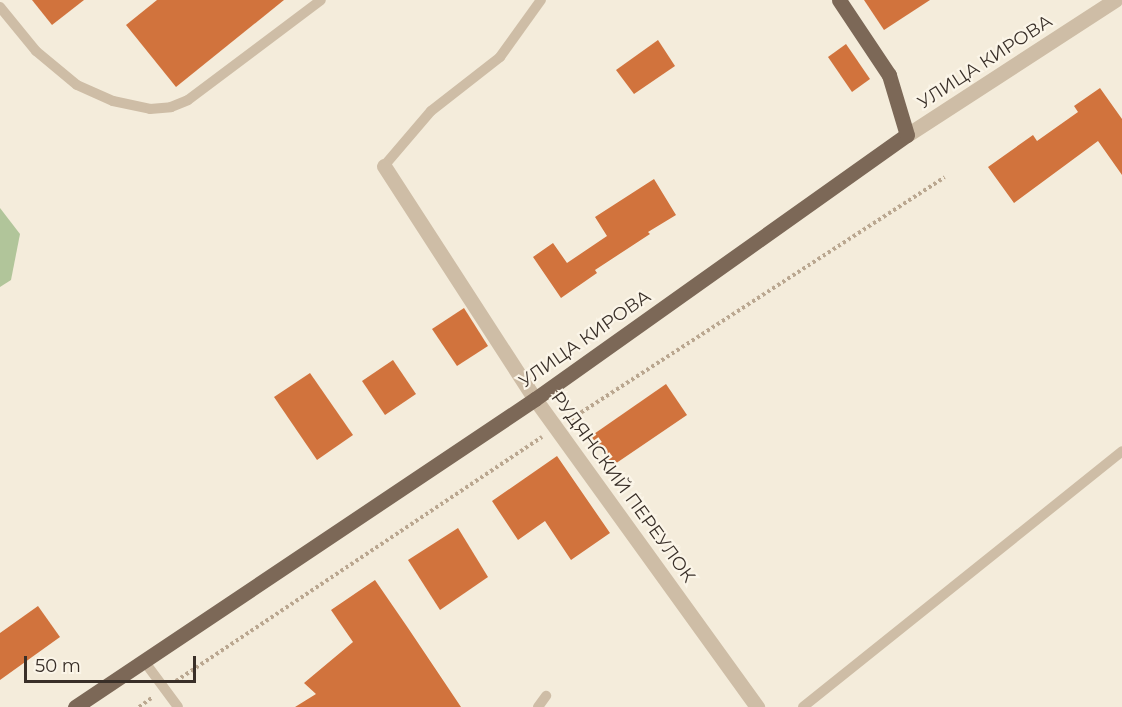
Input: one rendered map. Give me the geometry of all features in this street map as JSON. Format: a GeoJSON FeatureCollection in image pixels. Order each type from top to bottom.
{"type":"FeatureCollection","features":[{"type":"Feature","properties":{"kind":"main road"},"geometry":{"type":"LineString","coordinates":[[839,0],[889,75],[907,135]]}},
{"type":"Feature","properties":{"kind":"main road","name":"УЛИЦА КИРОВА"},"geometry":{"type":"LineString","coordinates":[[75,707],[535,399],[907,135]]}},
{"type":"Feature","properties":{"kind":"street","name":"УЛИЦА КИРОВА"},"geometry":{"type":"LineString","coordinates":[[907,135],[1115,0]]}},
{"type":"Feature","properties":{"kind":"street","name":"РУДЯНСКИЙ ПЕРЕУЛОК"},"geometry":{"type":"LineString","coordinates":[[384,166],[535,399],[757,707]]}},
{"type":"Feature","properties":{"kind":"lane"},"geometry":{"type":"LineString","coordinates":[[0,7],[36,51],[77,86],[112,101],[150,109],[171,107],[188,100],[321,0]]}},
{"type":"Feature","properties":{"kind":"lane"},"geometry":{"type":"LineString","coordinates":[[384,166],[431,111],[500,57],[541,0]]}},
{"type":"Feature","properties":{"kind":"lane"},"geometry":{"type":"LineString","coordinates":[[803,707],[1122,451]]}},
{"type":"Feature","properties":{"kind":"lane"},"geometry":{"type":"LineString","coordinates":[[144,661],[178,707]]}},
{"type":"Feature","properties":{"kind":"lane"},"geometry":{"type":"LineString","coordinates":[[538,707],[546,696]]}},
{"type":"Feature","properties":{"kind":"green space"},"geometry":{"type":"Polygon","coordinates":[[[0,208],[20,234],[11,280],[0,287],[0,208]]]}},
{"type":"Feature","properties":{"kind":"building"},"geometry":{"type":"Polygon","coordinates":[[[32,0],[84,0],[52,25],[32,0]]]}},
{"type":"Feature","properties":{"kind":"building"},"geometry":{"type":"Polygon","coordinates":[[[157,0],[284,0],[176,87],[126,25],[157,0]]]}},
{"type":"Feature","properties":{"kind":"building"},"geometry":{"type":"Polygon","coordinates":[[[864,0],[930,0],[884,30],[864,0]]]}},
{"type":"Feature","properties":{"kind":"building"},"geometry":{"type":"Polygon","coordinates":[[[658,40],[675,66],[634,94],[616,70],[658,40]]]}},
{"type":"Feature","properties":{"kind":"building"},"geometry":{"type":"Polygon","coordinates":[[[846,44],[870,79],[852,92],[828,57],[846,44]]]}},
{"type":"Feature","properties":{"kind":"building"},"geometry":{"type":"Polygon","coordinates":[[[1100,88],[1122,119],[1122,175],[1098,141],[1014,203],[988,167],[1033,135],[1037,141],[1078,112],[1074,106],[1100,88]]]}},
{"type":"Feature","properties":{"kind":"building"},"geometry":{"type":"Polygon","coordinates":[[[654,179],[676,215],[595,270],[597,273],[561,298],[533,257],[553,243],[567,263],[607,236],[595,217],[654,179]]]}},
{"type":"Feature","properties":{"kind":"building"},"geometry":{"type":"Polygon","coordinates":[[[464,308],[488,346],[457,366],[432,329],[464,308]]]}},
{"type":"Feature","properties":{"kind":"building"},"geometry":{"type":"Polygon","coordinates":[[[393,360],[416,394],[385,415],[362,381],[393,360]]]}},
{"type":"Feature","properties":{"kind":"building"},"geometry":{"type":"Polygon","coordinates":[[[310,373],[353,435],[317,460],[274,397],[310,373]]]}},
{"type":"Feature","properties":{"kind":"building"},"geometry":{"type":"Polygon","coordinates":[[[666,384],[687,415],[612,466],[591,436],[666,384]]]}},
{"type":"Feature","properties":{"kind":"building"},"geometry":{"type":"Polygon","coordinates":[[[557,456],[610,533],[571,560],[545,521],[518,540],[492,501],[557,456]]]}},
{"type":"Feature","properties":{"kind":"building"},"geometry":{"type":"Polygon","coordinates":[[[458,528],[488,577],[440,610],[408,560],[458,528]]]}},
{"type":"Feature","properties":{"kind":"building"},"geometry":{"type":"Polygon","coordinates":[[[375,580],[461,707],[295,707],[316,694],[304,683],[353,642],[331,610],[375,580]]]}},
{"type":"Feature","properties":{"kind":"building"},"geometry":{"type":"Polygon","coordinates":[[[38,606],[60,637],[0,680],[0,633],[38,606]]]}}]}
